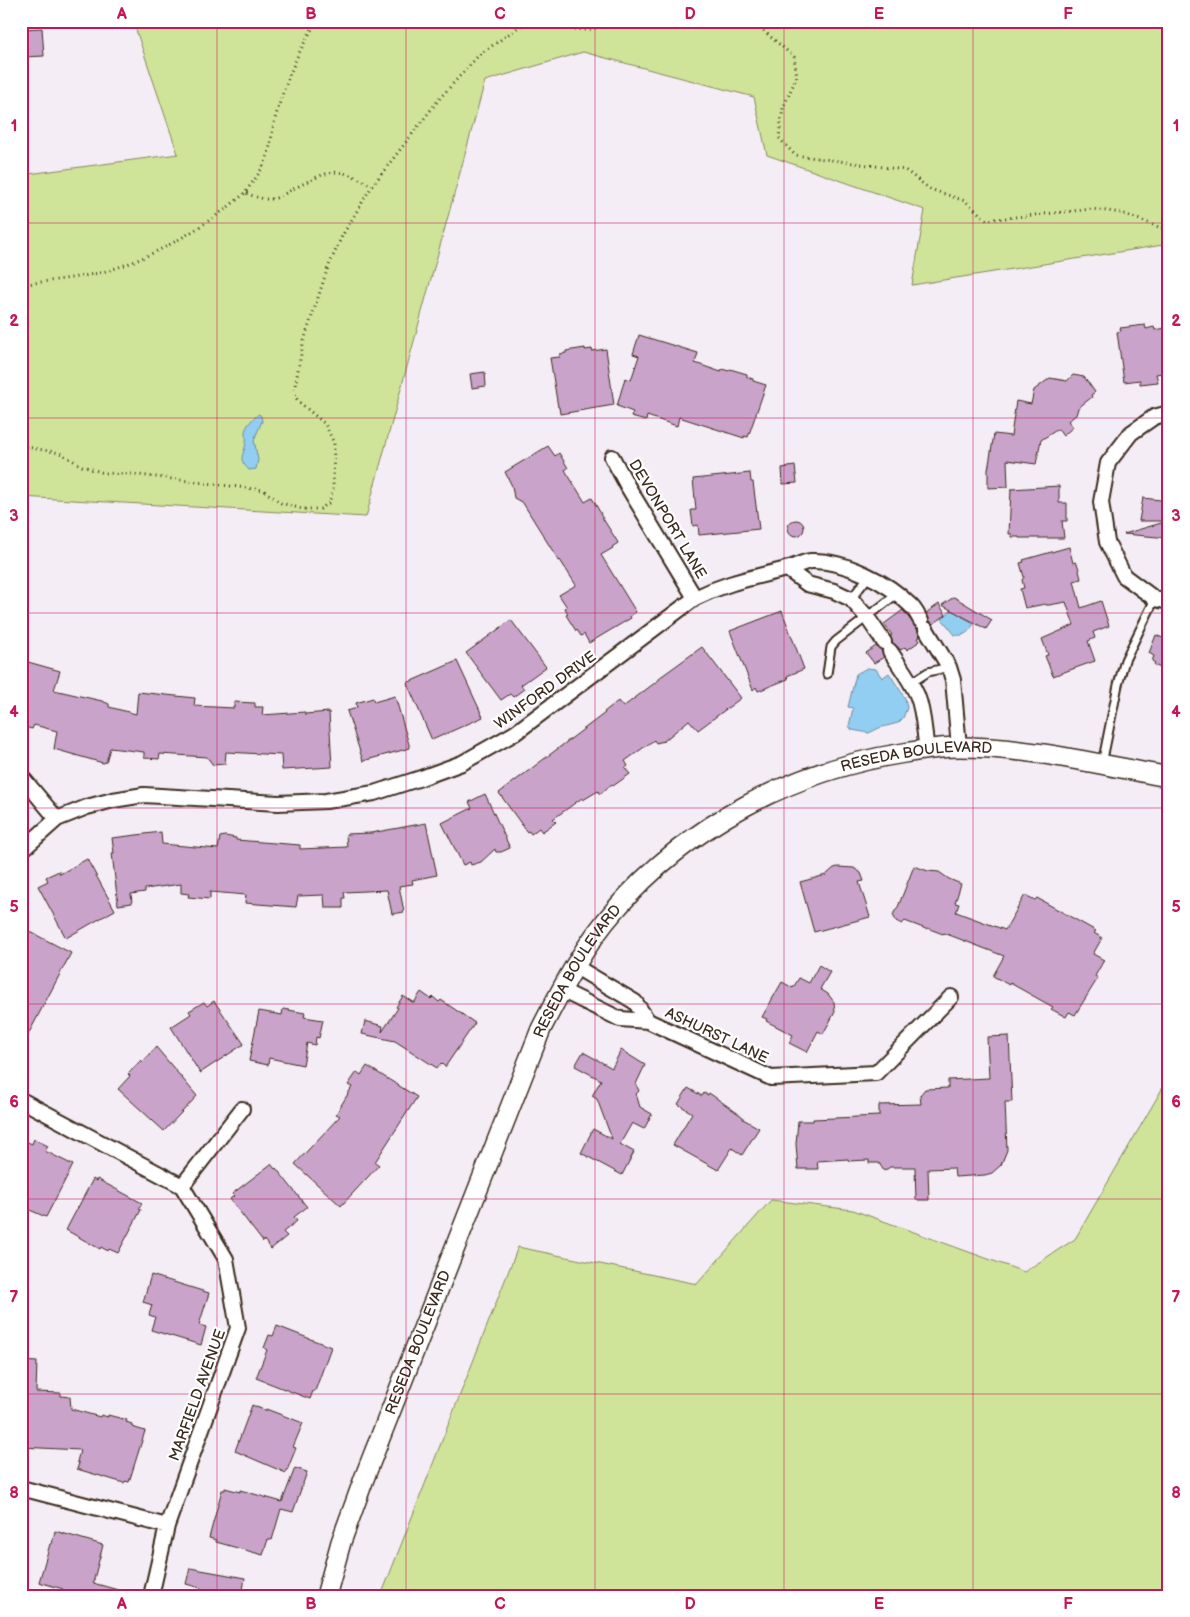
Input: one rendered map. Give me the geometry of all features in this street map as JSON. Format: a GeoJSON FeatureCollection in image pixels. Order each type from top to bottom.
{"type":"FeatureCollection","features":[{"type":"Feature","properties":{"kind":"main road","name":"RESEDA BOULEVARD"},"geometry":{"type":"LineString","coordinates":[[326,1596],[365,1476],[541,1029],[561,990],[594,937],[635,888],[673,855],[732,812],[782,788],[839,766],[881,756],[958,747],[1036,752],[1169,778]]}},
{"type":"Feature","properties":{"kind":"street"},"geometry":{"type":"LineString","coordinates":[[1162,601],[1124,576],[1107,542],[1101,502],[1108,463],[1131,433],[1154,417],[1169,413]]}},
{"type":"Feature","properties":{"kind":"street","name":"DEVONPORT LANE"},"geometry":{"type":"LineString","coordinates":[[612,457],[628,487],[696,598]]}},
{"type":"Feature","properties":{"kind":"street","name":"WINFORD DRIVE"},"geometry":{"type":"LineString","coordinates":[[21,851],[57,818],[113,800],[144,796],[278,802],[326,802],[374,793],[462,763],[515,734],[696,598],[715,588],[810,561],[839,565],[869,576],[912,606],[949,667],[953,680],[958,747]]}},
{"type":"Feature","properties":{"kind":"street"},"geometry":{"type":"LineString","coordinates":[[787,569],[807,584],[834,591],[851,599],[867,617],[911,683],[921,708],[927,750]]}},
{"type":"Feature","properties":{"kind":"street"},"geometry":{"type":"LineString","coordinates":[[21,776],[57,818]]}},
{"type":"Feature","properties":{"kind":"street","name":"ASHURST LANE"},"geometry":{"type":"LineString","coordinates":[[576,967],[635,1002],[648,1021]]}},
{"type":"Feature","properties":{"kind":"street","name":"ASHURST LANE"},"geometry":{"type":"LineString","coordinates":[[561,990],[620,1020],[648,1021],[771,1078],[876,1073],[951,997]]}},
{"type":"Feature","properties":{"kind":"street"},"geometry":{"type":"LineString","coordinates":[[21,1100],[182,1186],[242,1109]]}},
{"type":"Feature","properties":{"kind":"street","name":"MARFIELD AVENUE"},"geometry":{"type":"LineString","coordinates":[[151,1596],[167,1526],[238,1328],[226,1259],[182,1186]]}},
{"type":"Feature","properties":{"kind":"street"},"geometry":{"type":"LineString","coordinates":[[21,1488],[167,1526]]}},
{"type":"Feature","properties":{"kind":"lane"},"geometry":{"type":"LineString","coordinates":[[851,599],[869,576]]}},
{"type":"Feature","properties":{"kind":"lane"},"geometry":{"type":"LineString","coordinates":[[827,674],[831,647],[836,641],[897,594]]}},
{"type":"Feature","properties":{"kind":"lane"},"geometry":{"type":"LineString","coordinates":[[1102,765],[1125,660],[1162,601]]}},
{"type":"Feature","properties":{"kind":"lane"},"geometry":{"type":"LineString","coordinates":[[911,683],[928,672],[949,667]]}},
{"type":"Feature","properties":{"kind":"path"},"geometry":{"type":"LineString","coordinates":[[21,285],[94,274],[133,262],[173,242],[228,208],[245,193],[261,171],[267,157],[276,113],[286,81],[305,40],[317,21]]}},
{"type":"Feature","properties":{"kind":"path"},"geometry":{"type":"LineString","coordinates":[[21,446],[60,453],[82,466],[104,474],[131,474],[263,490],[281,503],[302,510],[320,510],[329,503],[333,489],[334,443],[325,424],[298,401],[295,396],[295,386],[303,344],[327,270],[342,236],[372,186],[440,98],[479,55],[523,24],[586,30],[628,21]]}},
{"type":"Feature","properties":{"kind":"path"},"geometry":{"type":"LineString","coordinates":[[741,21],[756,25],[794,57],[797,76],[783,108],[779,138],[795,156],[905,170],[930,189],[965,201],[987,220],[1092,209],[1122,214],[1169,231]]}},
{"type":"Feature","properties":{"kind":"path"},"geometry":{"type":"LineString","coordinates":[[245,193],[265,199],[274,199],[323,174],[337,172],[353,174],[372,186]]}},
{"type":"Feature","properties":{"kind":"green space"},"geometry":{"type":"Polygon","coordinates":[[[133,21],[1169,21],[1169,244],[912,285],[925,210],[767,155],[754,97],[583,52],[485,81],[366,517],[21,497],[21,175],[178,154],[133,21]]]}},
{"type":"Feature","properties":{"kind":"green space"},"geometry":{"type":"Polygon","coordinates":[[[1169,1077],[1169,1596],[381,1596],[518,1247],[697,1284],[771,1200],[853,1210],[1024,1272],[1075,1239],[1169,1077]]]}},
{"type":"Feature","properties":{"kind":"water"},"geometry":{"type":"Polygon","coordinates":[[[259,414],[262,421],[254,440],[258,460],[256,469],[249,470],[242,459],[246,439],[245,430],[250,422],[259,414]]]}},
{"type":"Feature","properties":{"kind":"water"},"geometry":{"type":"Polygon","coordinates":[[[955,607],[964,613],[962,617],[975,622],[962,635],[955,635],[942,619],[955,607]]]}},
{"type":"Feature","properties":{"kind":"water"},"geometry":{"type":"Polygon","coordinates":[[[867,668],[876,669],[882,678],[889,673],[905,698],[907,708],[903,718],[898,723],[869,733],[852,730],[849,726],[853,708],[848,707],[856,674],[867,668]]]}},
{"type":"Feature","properties":{"kind":"building"},"geometry":{"type":"Polygon","coordinates":[[[42,28],[44,56],[25,57],[23,29],[42,28]]]}},
{"type":"Feature","properties":{"kind":"building"},"geometry":{"type":"Polygon","coordinates":[[[1145,325],[1146,329],[1154,327],[1155,330],[1166,328],[1169,372],[1156,374],[1158,382],[1140,384],[1140,380],[1124,382],[1117,332],[1121,331],[1120,328],[1145,325]]]}},
{"type":"Feature","properties":{"kind":"building"},"geometry":{"type":"Polygon","coordinates":[[[639,335],[698,353],[695,363],[721,372],[722,369],[729,371],[730,369],[747,374],[747,377],[753,379],[753,381],[766,385],[748,437],[744,436],[744,438],[679,417],[677,426],[647,416],[646,421],[631,417],[633,412],[617,406],[625,378],[631,380],[639,356],[633,354],[639,335]]]}},
{"type":"Feature","properties":{"kind":"building"},"geometry":{"type":"Polygon","coordinates":[[[585,348],[585,350],[592,349],[592,351],[606,349],[614,405],[560,414],[550,358],[560,357],[560,354],[566,353],[566,351],[585,348]]]}},
{"type":"Feature","properties":{"kind":"building"},"geometry":{"type":"Polygon","coordinates":[[[485,372],[486,386],[472,388],[470,374],[485,372]]]}},
{"type":"Feature","properties":{"kind":"building"},"geometry":{"type":"Polygon","coordinates":[[[1073,375],[1084,377],[1095,392],[1091,395],[1092,397],[1078,408],[1076,415],[1068,421],[1073,427],[1063,436],[1058,429],[1041,440],[1036,464],[1007,460],[1008,487],[988,488],[988,470],[994,434],[1011,436],[1016,401],[1031,404],[1034,390],[1050,378],[1067,381],[1073,375]]]}},
{"type":"Feature","properties":{"kind":"building"},"geometry":{"type":"Polygon","coordinates":[[[548,446],[555,456],[559,453],[568,468],[565,470],[585,502],[592,498],[617,541],[618,543],[613,548],[601,555],[636,612],[630,616],[631,618],[589,643],[584,634],[581,636],[576,631],[566,615],[568,614],[565,608],[567,607],[559,595],[576,585],[523,503],[514,498],[512,486],[505,472],[548,446]]]}},
{"type":"Feature","properties":{"kind":"building"},"geometry":{"type":"Polygon","coordinates":[[[795,466],[797,483],[783,484],[782,468],[795,466]]]}},
{"type":"Feature","properties":{"kind":"building"},"geometry":{"type":"Polygon","coordinates":[[[750,473],[751,482],[753,482],[759,529],[699,535],[698,525],[693,526],[691,510],[696,510],[693,479],[750,473]]]}},
{"type":"Feature","properties":{"kind":"building"},"geometry":{"type":"Polygon","coordinates":[[[1059,486],[1059,503],[1067,503],[1067,521],[1062,521],[1064,538],[1012,537],[1012,534],[1009,534],[1011,489],[1059,486]]]}},
{"type":"Feature","properties":{"kind":"building"},"geometry":{"type":"Polygon","coordinates":[[[1143,498],[1169,501],[1169,538],[1124,534],[1168,521],[1139,521],[1143,498]]]}},
{"type":"Feature","properties":{"kind":"building"},"geometry":{"type":"Polygon","coordinates":[[[796,520],[804,528],[796,536],[788,528],[796,520]]]}},
{"type":"Feature","properties":{"kind":"building"},"geometry":{"type":"Polygon","coordinates":[[[1069,547],[1073,563],[1076,562],[1078,566],[1081,579],[1074,581],[1081,608],[1101,601],[1109,626],[1093,632],[1095,638],[1088,641],[1095,661],[1053,676],[1045,656],[1048,655],[1042,639],[1074,625],[1066,602],[1025,608],[1020,589],[1024,588],[1022,580],[1024,577],[1020,563],[1024,562],[1023,560],[1069,547]]]}},
{"type":"Feature","properties":{"kind":"building"},"geometry":{"type":"Polygon","coordinates":[[[954,597],[992,620],[986,629],[942,605],[954,597]]]}},
{"type":"Feature","properties":{"kind":"building"},"geometry":{"type":"Polygon","coordinates":[[[939,604],[946,615],[933,624],[926,613],[939,604]]]}},
{"type":"Feature","properties":{"kind":"building"},"geometry":{"type":"Polygon","coordinates":[[[903,610],[917,629],[920,637],[918,638],[920,641],[907,650],[905,647],[901,650],[893,643],[890,636],[892,635],[884,624],[903,610]]]}},
{"type":"Feature","properties":{"kind":"building"},"geometry":{"type":"Polygon","coordinates":[[[782,611],[804,669],[787,676],[788,679],[758,691],[756,687],[753,690],[730,631],[782,611]]]}},
{"type":"Feature","properties":{"kind":"building"},"geometry":{"type":"Polygon","coordinates":[[[511,620],[546,667],[521,685],[524,689],[513,697],[510,694],[501,700],[466,653],[511,620]]]}},
{"type":"Feature","properties":{"kind":"building"},"geometry":{"type":"Polygon","coordinates":[[[1169,632],[1169,672],[1154,665],[1155,663],[1152,661],[1154,656],[1149,653],[1156,635],[1165,639],[1169,632]]]}},
{"type":"Feature","properties":{"kind":"building"},"geometry":{"type":"Polygon","coordinates":[[[876,646],[881,650],[884,657],[874,663],[866,653],[876,646]]]}},
{"type":"Feature","properties":{"kind":"building"},"geometry":{"type":"Polygon","coordinates":[[[702,647],[741,698],[698,730],[689,720],[664,741],[656,743],[654,740],[625,761],[628,766],[625,768],[630,774],[613,786],[612,784],[600,794],[598,791],[583,800],[582,798],[553,819],[556,822],[542,832],[539,828],[531,834],[529,831],[527,832],[499,793],[605,713],[618,701],[623,707],[702,647]]]}},
{"type":"Feature","properties":{"kind":"building"},"geometry":{"type":"Polygon","coordinates":[[[21,660],[60,671],[54,690],[102,701],[109,704],[109,707],[136,714],[138,692],[195,698],[194,706],[234,708],[234,702],[255,703],[255,707],[263,707],[262,715],[329,712],[332,767],[282,770],[281,755],[226,752],[225,764],[213,765],[207,757],[160,754],[159,759],[144,758],[144,752],[110,748],[106,762],[103,763],[54,749],[57,731],[34,725],[32,729],[21,726],[21,660]]]}},
{"type":"Feature","properties":{"kind":"building"},"geometry":{"type":"Polygon","coordinates":[[[457,661],[483,717],[432,740],[407,683],[457,661]]]}},
{"type":"Feature","properties":{"kind":"building"},"geometry":{"type":"Polygon","coordinates":[[[395,696],[410,748],[363,761],[347,711],[357,708],[356,703],[373,698],[374,702],[395,696]]]}},
{"type":"Feature","properties":{"kind":"building"},"geometry":{"type":"Polygon","coordinates":[[[485,794],[510,848],[501,852],[496,852],[495,849],[481,862],[471,865],[470,862],[463,865],[442,823],[472,808],[469,802],[485,794]]]}},
{"type":"Feature","properties":{"kind":"building"},"geometry":{"type":"Polygon","coordinates":[[[426,823],[437,875],[412,880],[413,884],[399,886],[404,912],[392,914],[387,890],[344,892],[343,908],[325,908],[324,895],[298,896],[296,907],[245,903],[246,895],[210,892],[210,899],[188,897],[189,894],[181,893],[181,884],[145,889],[145,892],[131,894],[132,903],[118,905],[112,838],[161,832],[162,844],[218,849],[220,837],[225,836],[236,838],[236,840],[300,845],[300,849],[347,847],[346,834],[371,833],[426,823]]]}},
{"type":"Feature","properties":{"kind":"building"},"geometry":{"type":"Polygon","coordinates":[[[87,859],[115,910],[66,938],[38,886],[48,881],[46,877],[59,871],[60,874],[87,859]]]}},
{"type":"Feature","properties":{"kind":"building"},"geometry":{"type":"Polygon","coordinates":[[[914,866],[928,871],[939,872],[961,884],[955,903],[959,904],[956,912],[1005,930],[1025,895],[1035,900],[1037,898],[1096,931],[1094,933],[1102,938],[1093,954],[1104,960],[1095,976],[1098,978],[1075,1015],[1069,1012],[1066,1017],[1051,1009],[1053,1007],[1010,983],[1009,985],[993,976],[1004,956],[944,933],[905,921],[902,924],[896,921],[893,915],[914,866]]]}},
{"type":"Feature","properties":{"kind":"building"},"geometry":{"type":"Polygon","coordinates":[[[838,867],[854,868],[861,873],[864,881],[859,882],[870,917],[814,932],[800,882],[826,875],[838,867]]]}},
{"type":"Feature","properties":{"kind":"building"},"geometry":{"type":"Polygon","coordinates":[[[21,927],[71,953],[21,1048],[21,927]]]}},
{"type":"Feature","properties":{"kind":"building"},"geometry":{"type":"Polygon","coordinates":[[[819,965],[830,972],[820,989],[828,994],[834,1002],[835,1012],[823,1034],[818,1031],[807,1052],[789,1043],[793,1035],[762,1017],[782,982],[793,988],[799,978],[809,983],[819,965]]]}},
{"type":"Feature","properties":{"kind":"building"},"geometry":{"type":"Polygon","coordinates":[[[421,992],[431,999],[433,997],[439,1002],[441,1000],[475,1023],[445,1067],[441,1063],[437,1068],[395,1041],[362,1034],[365,1021],[383,1026],[382,1032],[398,1008],[396,1007],[403,996],[414,1003],[421,992]]]}},
{"type":"Feature","properties":{"kind":"building"},"geometry":{"type":"Polygon","coordinates":[[[214,1001],[244,1044],[200,1073],[171,1027],[191,1014],[189,1011],[204,1002],[207,1006],[214,1001]]]}},
{"type":"Feature","properties":{"kind":"building"},"geometry":{"type":"Polygon","coordinates":[[[283,1009],[305,1013],[304,1017],[323,1020],[319,1038],[316,1037],[315,1045],[307,1043],[303,1065],[269,1058],[268,1065],[249,1061],[259,1011],[282,1015],[283,1009]]]}},
{"type":"Feature","properties":{"kind":"building"},"geometry":{"type":"Polygon","coordinates":[[[1009,1036],[1012,1102],[1005,1102],[1007,1150],[1001,1165],[992,1173],[955,1177],[954,1168],[928,1169],[929,1200],[916,1200],[915,1167],[890,1167],[884,1171],[879,1163],[869,1163],[869,1160],[848,1161],[848,1159],[817,1161],[818,1169],[798,1169],[796,1144],[798,1121],[879,1116],[879,1105],[921,1104],[920,1095],[925,1089],[948,1088],[948,1080],[989,1078],[987,1037],[1009,1036]]]}},
{"type":"Feature","properties":{"kind":"building"},"geometry":{"type":"Polygon","coordinates":[[[156,1047],[197,1096],[164,1131],[118,1089],[130,1076],[128,1074],[141,1060],[143,1062],[156,1047]]]}},
{"type":"Feature","properties":{"kind":"building"},"geometry":{"type":"Polygon","coordinates":[[[621,1050],[645,1065],[636,1084],[639,1091],[636,1094],[640,1107],[652,1114],[644,1129],[632,1123],[620,1144],[634,1152],[622,1175],[581,1153],[593,1129],[612,1139],[597,1099],[592,1096],[601,1080],[575,1066],[583,1052],[612,1068],[621,1050]]]}},
{"type":"Feature","properties":{"kind":"building"},"geometry":{"type":"Polygon","coordinates":[[[367,1066],[417,1097],[375,1162],[379,1165],[341,1206],[295,1164],[340,1116],[336,1114],[352,1087],[348,1085],[357,1072],[361,1075],[367,1066]]]}},
{"type":"Feature","properties":{"kind":"building"},"geometry":{"type":"Polygon","coordinates":[[[688,1088],[702,1096],[704,1093],[708,1095],[709,1093],[743,1117],[743,1119],[759,1128],[742,1155],[732,1148],[718,1170],[673,1145],[692,1113],[678,1104],[688,1088]]]}},
{"type":"Feature","properties":{"kind":"building"},"geometry":{"type":"Polygon","coordinates":[[[21,1139],[32,1144],[34,1139],[48,1146],[45,1151],[73,1165],[46,1217],[25,1208],[26,1206],[21,1204],[21,1139]]]}},
{"type":"Feature","properties":{"kind":"building"},"geometry":{"type":"Polygon","coordinates":[[[271,1164],[307,1207],[294,1217],[297,1221],[283,1232],[287,1236],[271,1249],[264,1240],[263,1242],[230,1199],[234,1196],[232,1194],[271,1164]]]}},
{"type":"Feature","properties":{"kind":"building"},"geometry":{"type":"Polygon","coordinates":[[[93,1179],[96,1181],[97,1179],[142,1203],[139,1209],[141,1210],[118,1253],[101,1247],[100,1249],[66,1230],[93,1179]]]}},
{"type":"Feature","properties":{"kind":"building"},"geometry":{"type":"Polygon","coordinates":[[[151,1275],[209,1293],[199,1325],[206,1327],[201,1345],[151,1330],[155,1317],[149,1315],[152,1305],[143,1302],[151,1275]]]}},
{"type":"Feature","properties":{"kind":"building"},"geometry":{"type":"Polygon","coordinates":[[[277,1326],[331,1347],[315,1391],[313,1391],[310,1399],[256,1378],[267,1350],[264,1348],[269,1335],[273,1336],[277,1326]]]}},
{"type":"Feature","properties":{"kind":"building"},"geometry":{"type":"Polygon","coordinates":[[[21,1361],[37,1362],[36,1392],[61,1393],[61,1396],[70,1397],[71,1409],[100,1417],[101,1415],[108,1417],[108,1415],[127,1420],[126,1422],[132,1424],[132,1427],[145,1431],[129,1482],[125,1481],[124,1483],[77,1469],[80,1450],[21,1447],[21,1361]]]}},
{"type":"Feature","properties":{"kind":"building"},"geometry":{"type":"Polygon","coordinates":[[[252,1405],[303,1423],[293,1447],[296,1448],[286,1473],[235,1451],[252,1405]]]}},
{"type":"Feature","properties":{"kind":"building"},"geometry":{"type":"Polygon","coordinates":[[[295,1468],[307,1472],[293,1512],[281,1509],[272,1540],[268,1539],[263,1555],[216,1542],[216,1540],[209,1538],[222,1490],[225,1490],[225,1488],[240,1492],[240,1490],[282,1502],[295,1468]]]}},
{"type":"Feature","properties":{"kind":"building"},"geometry":{"type":"Polygon","coordinates":[[[55,1531],[103,1545],[93,1583],[125,1592],[125,1596],[71,1596],[62,1593],[63,1589],[39,1582],[55,1531]]]}},
{"type":"Feature","properties":{"kind":"building"},"geometry":{"type":"Polygon","coordinates":[[[190,1568],[245,1578],[242,1596],[200,1596],[201,1588],[186,1584],[190,1568]]]}}]}
